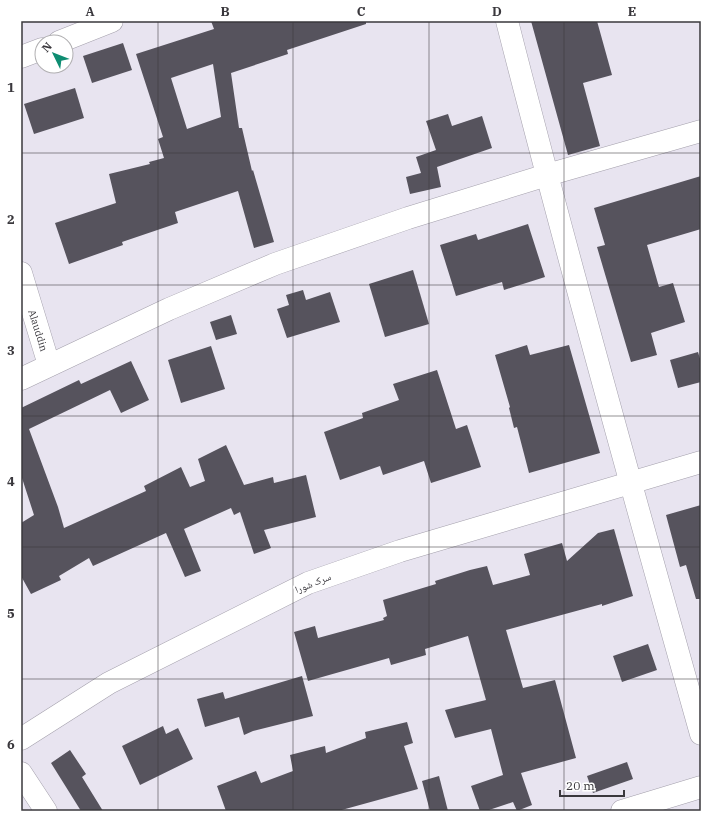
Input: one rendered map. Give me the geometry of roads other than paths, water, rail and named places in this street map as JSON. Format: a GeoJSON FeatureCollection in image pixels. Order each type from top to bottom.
{"type":"FeatureCollection","features":[{"type":"Feature","properties":{"kind":"street"},"geometry":{"type":"LineString","coordinates":[[74,36],[112,21]]}},
{"type":"Feature","properties":{"kind":"street"},"geometry":{"type":"LineString","coordinates":[[507,21],[630,483],[701,734]]}},
{"type":"Feature","properties":{"kind":"street"},"geometry":{"type":"LineString","coordinates":[[21,57],[34,51]]}},
{"type":"Feature","properties":{"kind":"street"},"geometry":{"type":"LineString","coordinates":[[21,379],[169,309],[275,264],[408,218],[547,175],[701,131]]}},
{"type":"Feature","properties":{"kind":"street","name":"Alauddin"},"geometry":{"type":"LineString","coordinates":[[21,273],[49,365]]}},
{"type":"Feature","properties":{"kind":"street","name":"سرک شورا"},"geometry":{"type":"LineString","coordinates":[[21,740],[109,682],[308,583],[400,551],[701,462]]}},
{"type":"Feature","properties":{"kind":"street"},"geometry":{"type":"LineString","coordinates":[[21,773],[46,811]]}},
{"type":"Feature","properties":{"kind":"street"},"geometry":{"type":"LineString","coordinates":[[622,811],[701,787]]}}]}
